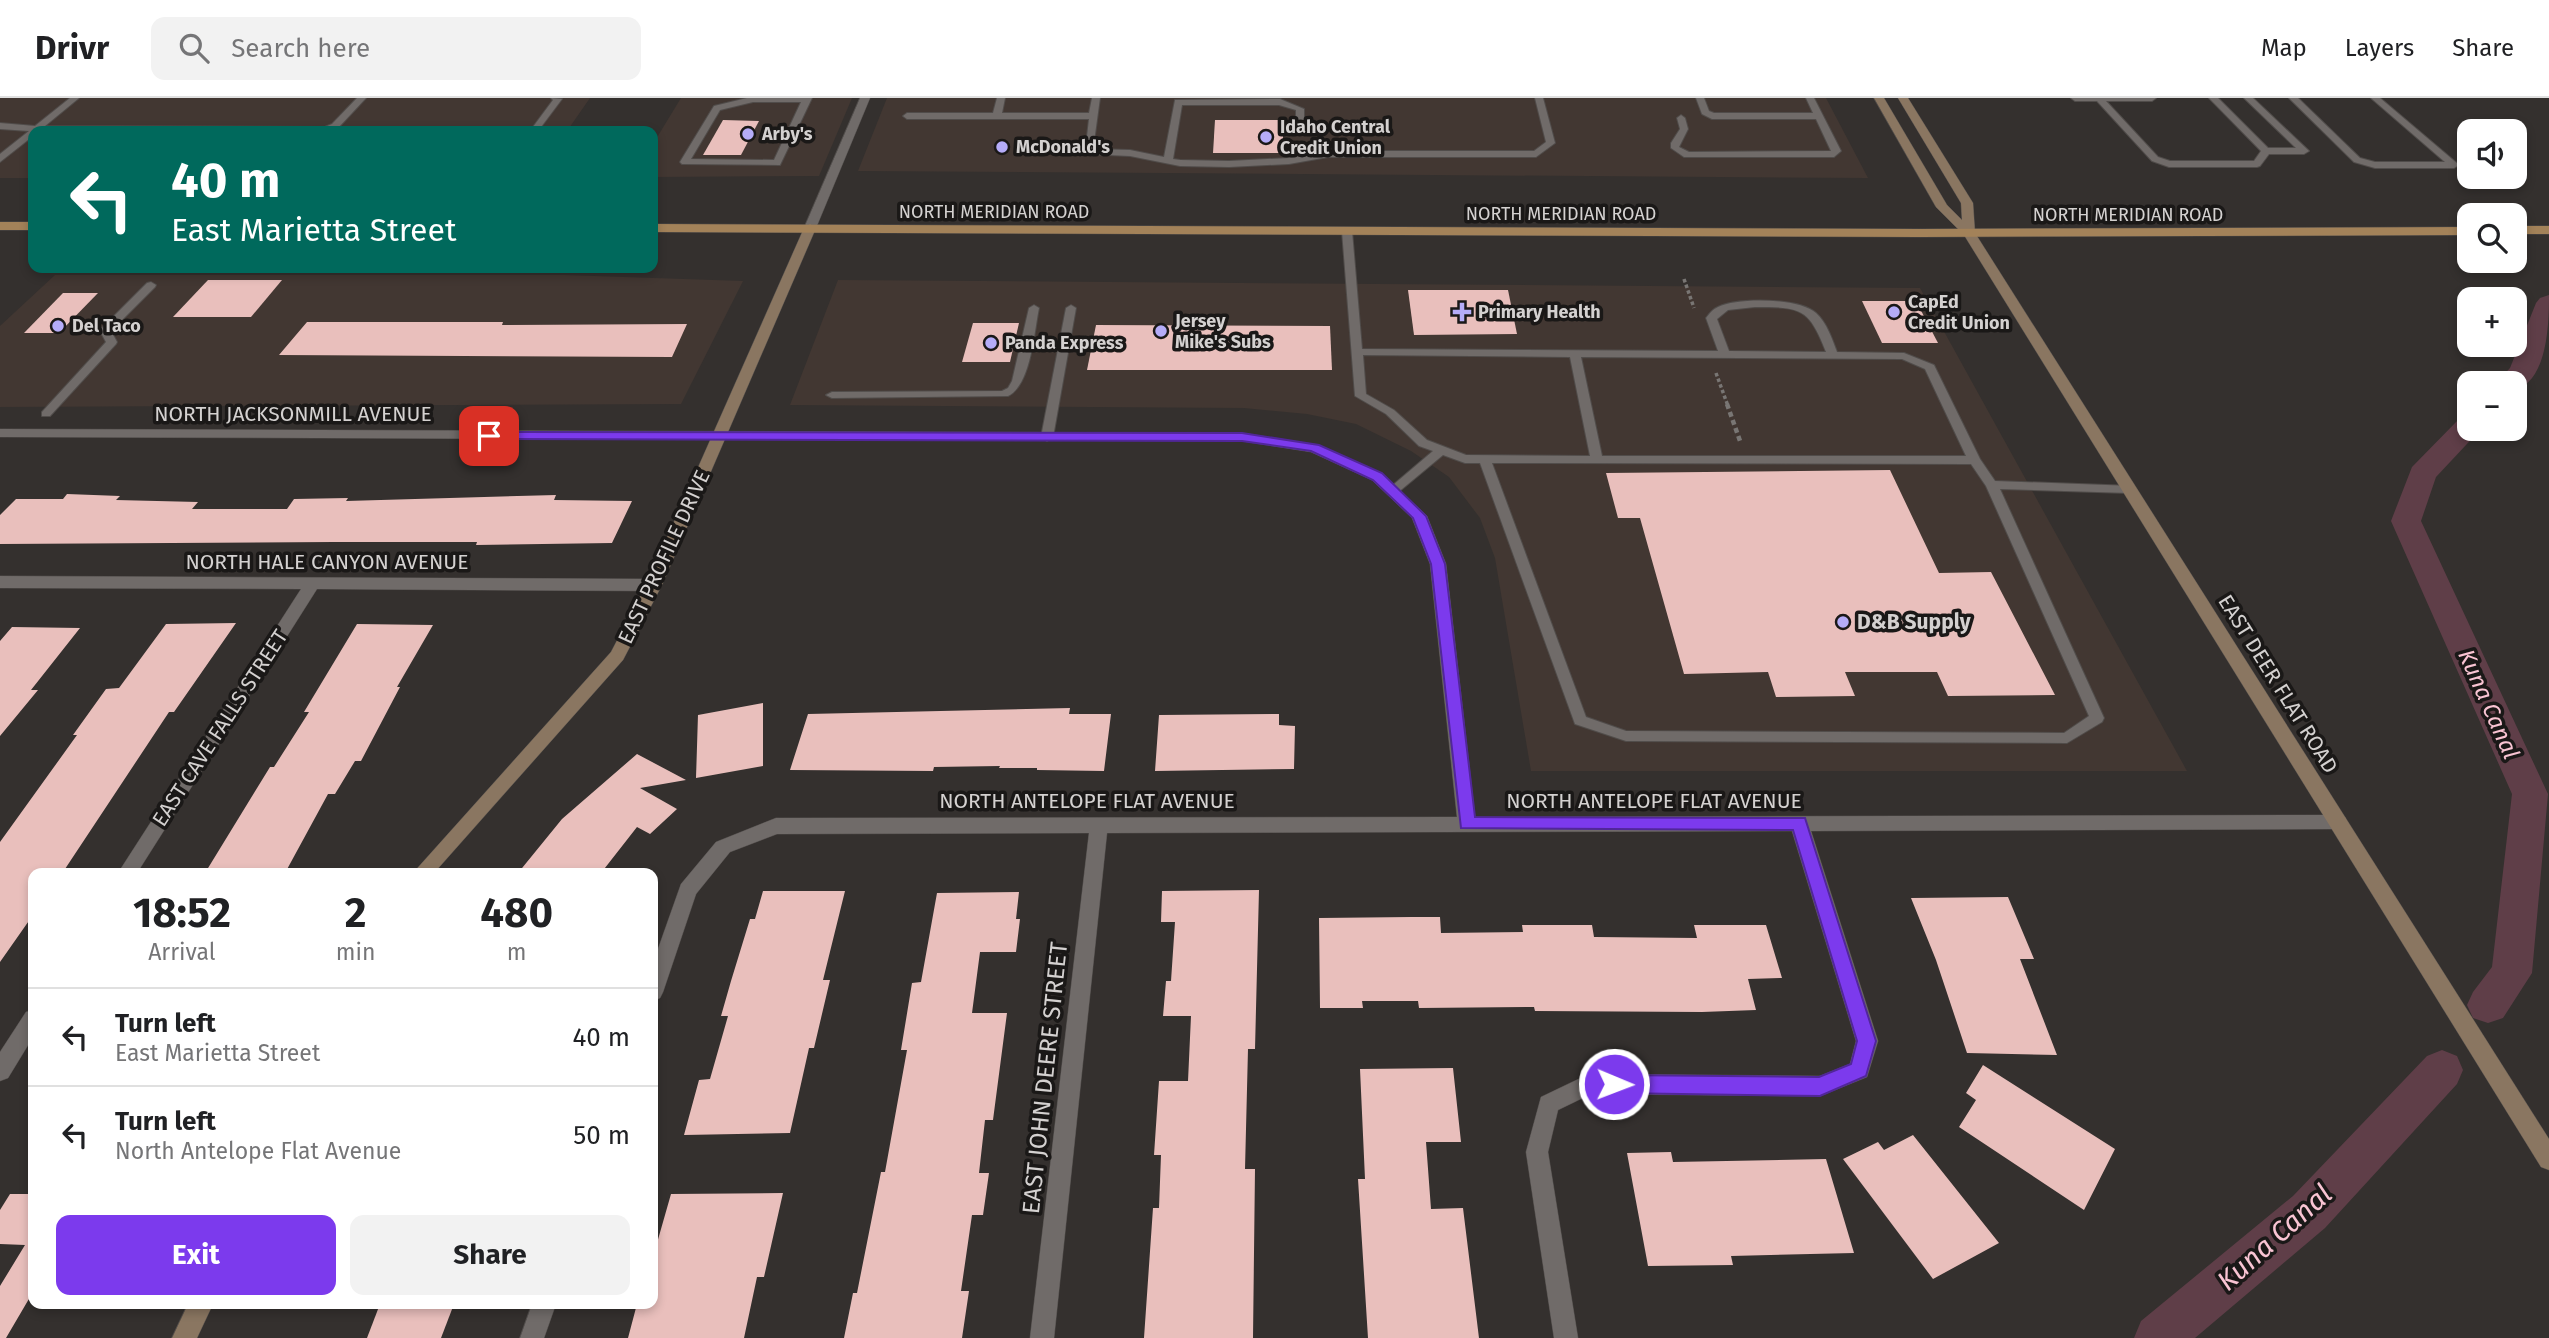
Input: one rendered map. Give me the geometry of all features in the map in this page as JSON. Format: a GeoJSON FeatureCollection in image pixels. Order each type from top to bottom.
{"type":"FeatureCollection","features":[{"type":"Feature","properties":{"kind":"main road"},"geometry":{"type":"LineString","coordinates":[[0,226],[28,226]]}},
{"type":"Feature","properties":{"kind":"main road","name":"NORTH MERIDIAN ROAD"},"geometry":{"type":"LineString","coordinates":[[658,228],[1969,233],[2457,231]]}},
{"type":"Feature","properties":{"kind":"main road"},"geometry":{"type":"LineString","coordinates":[[2527,230],[2549,230]]}},
{"type":"Feature","properties":{"kind":"street"},"geometry":{"type":"LineString","coordinates":[[810,228],[865,98]]}},
{"type":"Feature","properties":{"kind":"street","name":"EAST DEER FLAT ROAD"},"geometry":{"type":"LineString","coordinates":[[1879,98],[1942,207],[1969,233],[2549,1159]]}},
{"type":"Feature","properties":{"kind":"street","name":"EAST DEER FLAT ROAD"},"geometry":{"type":"LineString","coordinates":[[1903,98],[1967,203],[1969,233]]}},
{"type":"Feature","properties":{"kind":"street","name":"EAST PROFILE DRIVE"},"geometry":{"type":"LineString","coordinates":[[426,868],[617,656],[654,585],[810,228]]}},
{"type":"Feature","properties":{"kind":"street","name":"NORTH JACKSONMILL AVENUE"},"geometry":{"type":"LineString","coordinates":[[0,433],[719,438],[1242,437],[1314,448],[1377,477],[1419,516],[1438,564],[1467,824]]}},
{"type":"Feature","properties":{"kind":"street","name":"NORTH HALE CANYON AVENUE"},"geometry":{"type":"LineString","coordinates":[[0,582],[654,585]]}},
{"type":"Feature","properties":{"kind":"street","name":"EAST CAVE FALLS STREET"},"geometry":{"type":"LineString","coordinates":[[130,868],[313,583]]}},
{"type":"Feature","properties":{"kind":"street","name":"NORTH ANTELOPE FLAT AVENUE"},"geometry":{"type":"LineString","coordinates":[[658,977],[688,890],[723,847],[776,825],[2338,822]]}},
{"type":"Feature","properties":{"kind":"street"},"geometry":{"type":"LineString","coordinates":[[1566,1338],[1538,1152],[1549,1104],[1589,1084],[1820,1086],[1859,1070],[1867,1041],[1799,823]]}},
{"type":"Feature","properties":{"kind":"street","name":"EAST JOHN DEERE STREET"},"geometry":{"type":"LineString","coordinates":[[1042,1338],[1099,824]]}},
{"type":"Feature","properties":{"kind":"street"},"geometry":{"type":"LineString","coordinates":[[0,1071],[28,1027]]}},
{"type":"Feature","properties":{"kind":"street"},"geometry":{"type":"LineString","coordinates":[[184,1338],[198,1309]]}},
{"type":"Feature","properties":{"kind":"street"},"geometry":{"type":"LineString","coordinates":[[531,1338],[542,1309]]}},
{"type":"Feature","properties":{"kind":"lane"},"geometry":{"type":"LineString","coordinates":[[40,126],[75,98]]}},
{"type":"Feature","properties":{"kind":"lane"},"geometry":{"type":"LineString","coordinates":[[335,126],[362,98]]}},
{"type":"Feature","properties":{"kind":"lane"},"geometry":{"type":"LineString","coordinates":[[538,126],[558,99],[555,98]]}},
{"type":"Feature","properties":{"kind":"lane"},"geometry":{"type":"LineString","coordinates":[[808,98],[777,163],[685,162],[717,108],[752,99],[808,98]]}},
{"type":"Feature","properties":{"kind":"lane"},"geometry":{"type":"LineString","coordinates":[[997,116],[1001,98]]}},
{"type":"Feature","properties":{"kind":"lane"},"geometry":{"type":"LineString","coordinates":[[1096,98],[1088,152],[1130,153],[1168,161],[1229,164],[1299,160],[1328,154],[1536,155],[1551,143],[1539,98]]}},
{"type":"Feature","properties":{"kind":"lane"},"geometry":{"type":"LineString","coordinates":[[1700,98],[1705,112],[1712,116],[1819,116]]}},
{"type":"Feature","properties":{"kind":"lane"},"geometry":{"type":"LineString","coordinates":[[1681,118],[1684,130],[1675,143],[1675,148],[1687,155],[1835,154],[1836,151],[1810,98]]}},
{"type":"Feature","properties":{"kind":"lane"},"geometry":{"type":"LineString","coordinates":[[2075,98],[2152,98]]}},
{"type":"Feature","properties":{"kind":"lane"},"geometry":{"type":"LineString","coordinates":[[2099,98],[2155,159],[2169,164],[2257,163],[2266,152]]}},
{"type":"Feature","properties":{"kind":"lane"},"geometry":{"type":"LineString","coordinates":[[2213,98],[2266,152],[2304,151],[2248,98]]}},
{"type":"Feature","properties":{"kind":"lane"},"geometry":{"type":"LineString","coordinates":[[2292,98],[2357,160],[2375,165],[2454,165],[2375,98]]}},
{"type":"Feature","properties":{"kind":"lane"},"geometry":{"type":"LineString","coordinates":[[1168,161],[1178,102],[1292,104],[1300,108],[1300,126]]}},
{"type":"Feature","properties":{"kind":"lane"},"geometry":{"type":"LineString","coordinates":[[907,116],[1093,116]]}},
{"type":"Feature","properties":{"kind":"lane"},"geometry":{"type":"LineString","coordinates":[[0,125],[28,127]]}},
{"type":"Feature","properties":{"kind":"lane"},"geometry":{"type":"LineString","coordinates":[[0,159],[28,136]]}},
{"type":"Feature","properties":{"kind":"lane"},"geometry":{"type":"LineString","coordinates":[[1299,147],[1299,160]]}},
{"type":"Feature","properties":{"kind":"lane"},"geometry":{"type":"LineString","coordinates":[[1347,231],[1361,396],[1390,412],[1423,443],[1465,459],[1974,460]]}},
{"type":"Feature","properties":{"kind":"lane"},"geometry":{"type":"LineString","coordinates":[[46,414],[112,342],[105,331],[151,285]]}},
{"type":"Feature","properties":{"kind":"lane"},"geometry":{"type":"LineString","coordinates":[[1725,355],[1711,318],[1722,309],[1739,305],[1777,305],[1809,312],[1819,324],[1833,356]]}},
{"type":"Feature","properties":{"kind":"lane"},"geometry":{"type":"LineString","coordinates":[[832,395],[1004,394],[1012,390],[1017,381],[1034,308]]}},
{"type":"Feature","properties":{"kind":"lane"},"geometry":{"type":"LineString","coordinates":[[1047,437],[1071,308]]}},
{"type":"Feature","properties":{"kind":"lane"},"geometry":{"type":"LineString","coordinates":[[1357,352],[1904,356],[1930,367],[1974,460],[1992,485],[2097,718],[2067,738],[1626,736],[1580,720],[1485,459]]}},
{"type":"Feature","properties":{"kind":"lane"},"geometry":{"type":"LineString","coordinates":[[1576,354],[1597,459]]}},
{"type":"Feature","properties":{"kind":"lane"},"geometry":{"type":"LineString","coordinates":[[1392,491],[1441,450]]}},
{"type":"Feature","properties":{"kind":"lane"},"geometry":{"type":"LineString","coordinates":[[1992,485],[2129,489]]}},
{"type":"Feature","properties":{"kind":"shaded area"},"geometry":{"type":"Polygon","coordinates":[[[0,98],[590,98],[570,126],[28,126],[28,178],[0,178],[0,98]]]}},
{"type":"Feature","properties":{"kind":"shaded area"},"geometry":{"type":"Polygon","coordinates":[[[681,98],[852,98],[819,176],[658,177],[658,136],[681,98]]]}},
{"type":"Feature","properties":{"kind":"shaded area"},"geometry":{"type":"Polygon","coordinates":[[[887,98],[1826,98],[1868,178],[858,171],[887,98]]]}},
{"type":"Feature","properties":{"kind":"shaded area"},"geometry":{"type":"Polygon","coordinates":[[[55,275],[565,275],[743,281],[681,404],[0,407],[0,326],[55,275]]]}},
{"type":"Feature","properties":{"kind":"shaded area"},"geometry":{"type":"Polygon","coordinates":[[[838,280],[1920,288],[2187,771],[1531,771],[1495,558],[1480,518],[1449,477],[1411,451],[1356,424],[1307,414],[1244,408],[790,405],[838,280]]]}},
{"type":"Feature","properties":{"kind":"building"},"geometry":{"type":"Polygon","coordinates":[[[723,120],[759,121],[741,155],[703,155],[723,120]]]}},
{"type":"Feature","properties":{"kind":"building","name":"Idaho Central Credit Union"},"geometry":{"type":"Polygon","coordinates":[[[1215,120],[1283,120],[1283,153],[1213,153],[1215,120]]]}},
{"type":"Feature","properties":{"kind":"building"},"geometry":{"type":"Polygon","coordinates":[[[208,280],[282,280],[251,317],[173,317],[208,280]]]}},
{"type":"Feature","properties":{"kind":"building","name":"Primary Health"},"geometry":{"type":"Polygon","coordinates":[[[1408,290],[1508,290],[1517,334],[1414,335],[1408,290]]]}},
{"type":"Feature","properties":{"kind":"building"},"geometry":{"type":"Polygon","coordinates":[[[63,293],[98,293],[59,333],[24,333],[63,293]]]}},
{"type":"Feature","properties":{"kind":"building","name":"CapEd Credit Union"},"geometry":{"type":"Polygon","coordinates":[[[1862,301],[1916,301],[1938,343],[1882,343],[1862,301]]]}},
{"type":"Feature","properties":{"kind":"building"},"geometry":{"type":"Polygon","coordinates":[[[307,322],[687,324],[672,357],[279,355],[307,322]]]}},
{"type":"Feature","properties":{"kind":"building","name":"Panda Express"},"geometry":{"type":"Polygon","coordinates":[[[973,323],[1019,323],[1010,362],[962,362],[973,323]]]}},
{"type":"Feature","properties":{"kind":"building"},"geometry":{"type":"Polygon","coordinates":[[[1096,325],[1330,326],[1332,370],[1087,370],[1096,325]]]}},
{"type":"Feature","properties":{"kind":"building","name":"D&B Supply"},"geometry":{"type":"Polygon","coordinates":[[[1890,470],[1939,573],[1991,572],[2055,695],[1948,696],[1937,672],[1845,672],[1855,696],[1776,697],[1768,672],[1684,674],[1640,518],[1618,518],[1606,473],[1890,470]]]}},
{"type":"Feature","properties":{"kind":"building"},"geometry":{"type":"Polygon","coordinates":[[[67,494],[120,496],[116,500],[198,502],[192,509],[287,509],[294,499],[348,498],[346,501],[556,495],[554,500],[632,501],[612,543],[0,544],[0,515],[16,499],[63,499],[67,494]]]}},
{"type":"Feature","properties":{"kind":"building"},"geometry":{"type":"Polygon","coordinates":[[[236,623],[174,712],[169,712],[66,868],[28,868],[28,922],[0,962],[0,842],[77,735],[73,735],[106,689],[119,688],[166,624],[236,623]]]}},
{"type":"Feature","properties":{"kind":"building"},"geometry":{"type":"Polygon","coordinates":[[[357,624],[433,625],[397,687],[400,687],[361,761],[355,761],[335,794],[328,794],[288,868],[208,868],[270,767],[274,767],[309,712],[304,712],[357,624]]]}},
{"type":"Feature","properties":{"kind":"building"},"geometry":{"type":"Polygon","coordinates":[[[12,627],[80,628],[31,690],[38,690],[0,736],[0,641],[12,627]]]}},
{"type":"Feature","properties":{"kind":"building"},"geometry":{"type":"Polygon","coordinates":[[[763,703],[763,766],[696,778],[698,715],[763,703]]]}},
{"type":"Feature","properties":{"kind":"building"},"geometry":{"type":"Polygon","coordinates":[[[1070,708],[1069,714],[1111,714],[1104,771],[999,768],[1000,766],[934,767],[933,771],[790,770],[808,714],[1070,708]]]}},
{"type":"Feature","properties":{"kind":"building"},"geometry":{"type":"Polygon","coordinates":[[[1279,714],[1279,725],[1295,726],[1294,769],[1155,771],[1159,715],[1279,714]]]}},
{"type":"Feature","properties":{"kind":"building"},"geometry":{"type":"Polygon","coordinates":[[[637,754],[686,780],[640,788],[677,809],[650,834],[637,827],[605,868],[522,868],[562,819],[637,754]]]}},
{"type":"Feature","properties":{"kind":"building"},"geometry":{"type":"Polygon","coordinates":[[[1259,890],[1255,1049],[1248,1049],[1245,1169],[1255,1169],[1253,1338],[1144,1338],[1153,1208],[1159,1208],[1161,1155],[1154,1155],[1159,1081],[1188,1081],[1191,1016],[1163,1016],[1166,981],[1171,981],[1175,922],[1161,922],[1162,891],[1259,890]]]}},
{"type":"Feature","properties":{"kind":"building"},"geometry":{"type":"Polygon","coordinates":[[[763,891],[845,891],[823,980],[830,980],[814,1048],[809,1048],[790,1133],[684,1135],[699,1080],[710,1079],[728,1016],[721,1016],[750,919],[755,919],[763,891]]]}},
{"type":"Feature","properties":{"kind":"building"},"geometry":{"type":"Polygon","coordinates":[[[1019,892],[1016,919],[1020,919],[1016,952],[980,952],[972,1013],[1007,1013],[993,1120],[985,1120],[979,1173],[989,1173],[983,1215],[972,1215],[961,1291],[969,1291],[962,1338],[844,1338],[853,1293],[857,1293],[881,1172],[885,1172],[907,1050],[901,1050],[912,983],[921,982],[937,893],[1019,892]]]}},
{"type":"Feature","properties":{"kind":"building"},"geometry":{"type":"Polygon","coordinates":[[[2008,897],[2034,959],[2020,959],[2057,1055],[1967,1053],[1936,960],[1911,898],[2008,897]]]}},
{"type":"Feature","properties":{"kind":"building"},"geometry":{"type":"Polygon","coordinates":[[[1440,917],[1441,933],[1523,932],[1522,925],[1592,925],[1594,937],[1697,938],[1694,925],[1766,925],[1782,978],[1748,979],[1756,1010],[1702,1012],[1535,1011],[1534,1007],[1419,1008],[1418,1001],[1362,1001],[1363,1008],[1320,1008],[1319,918],[1440,917]]]}},
{"type":"Feature","properties":{"kind":"building"},"geometry":{"type":"Polygon","coordinates":[[[1983,1065],[2115,1149],[2084,1210],[1959,1127],[1976,1100],[1966,1093],[1983,1065]]]}},
{"type":"Feature","properties":{"kind":"building"},"geometry":{"type":"Polygon","coordinates":[[[1453,1068],[1461,1142],[1426,1142],[1431,1209],[1463,1208],[1479,1338],[1368,1338],[1358,1179],[1365,1179],[1360,1069],[1453,1068]]]}},
{"type":"Feature","properties":{"kind":"building"},"geometry":{"type":"Polygon","coordinates":[[[1913,1135],[1999,1243],[1933,1279],[1843,1159],[1878,1142],[1884,1150],[1913,1135]]]}},
{"type":"Feature","properties":{"kind":"building"},"geometry":{"type":"Polygon","coordinates":[[[1671,1152],[1673,1162],[1826,1159],[1854,1253],[1731,1256],[1733,1265],[1648,1266],[1627,1153],[1671,1152]]]}},
{"type":"Feature","properties":{"kind":"building"},"geometry":{"type":"Polygon","coordinates":[[[783,1193],[764,1277],[757,1277],[744,1338],[628,1338],[636,1309],[658,1309],[658,1240],[671,1194],[783,1193]]]}},
{"type":"Feature","properties":{"kind":"building"},"geometry":{"type":"Polygon","coordinates":[[[10,1194],[28,1194],[28,1301],[6,1338],[0,1338],[0,1286],[25,1245],[0,1244],[0,1210],[10,1194]]]}},
{"type":"Feature","properties":{"kind":"building"},"geometry":{"type":"Polygon","coordinates":[[[378,1309],[452,1309],[441,1338],[367,1338],[378,1309]]]}},
{"type":"Feature","properties":{"kind":"waterway","name":"Kuna Canal"},"geometry":{"type":"LineString","coordinates":[[2522,371],[2549,303]]}},
{"type":"Feature","properties":{"kind":"waterway","name":"Kuna Canal"},"geometry":{"type":"LineString","coordinates":[[2457,438],[2422,474],[2406,521],[2530,794],[2512,973],[2488,1005]]}},
{"type":"Feature","properties":{"kind":"waterway","name":"Kuna Canal"},"geometry":{"type":"LineString","coordinates":[[2158,1338],[2309,1212],[2442,1070]]}},
{"type":"Feature","properties":{"kind":"place","name":"Arby's"},"geometry":{"type":"Point","coordinates":[748,134]}},
{"type":"Feature","properties":{"kind":"place","name":"Idaho Central Credit Union"},"geometry":{"type":"Point","coordinates":[1266,137]}},
{"type":"Feature","properties":{"kind":"place","name":"McDonald's"},"geometry":{"type":"Point","coordinates":[1002,147]}},
{"type":"Feature","properties":{"kind":"place","name":"Primary Health"},"geometry":{"type":"Point","coordinates":[1462,312]}},
{"type":"Feature","properties":{"kind":"place","name":"CapEd Credit Union"},"geometry":{"type":"Point","coordinates":[1894,312]}},
{"type":"Feature","properties":{"kind":"place","name":"Del Taco"},"geometry":{"type":"Point","coordinates":[58,326]}},
{"type":"Feature","properties":{"kind":"place","name":"Jersey Mike's Subs"},"geometry":{"type":"Point","coordinates":[1161,331]}},
{"type":"Feature","properties":{"kind":"place","name":"Panda Express"},"geometry":{"type":"Point","coordinates":[991,343]}},
{"type":"Feature","properties":{"kind":"place","name":"D&B Supply"},"geometry":{"type":"Point","coordinates":[1843,622]}},
{"type":"Feature","properties":{"kind":"route"},"geometry":{"type":"LineString","coordinates":[[489,436],[1242,437],[1314,448],[1377,477],[1419,516],[1438,564],[1467,824],[1799,823],[1867,1041],[1859,1070],[1820,1086],[1614,1084]]}}]}
